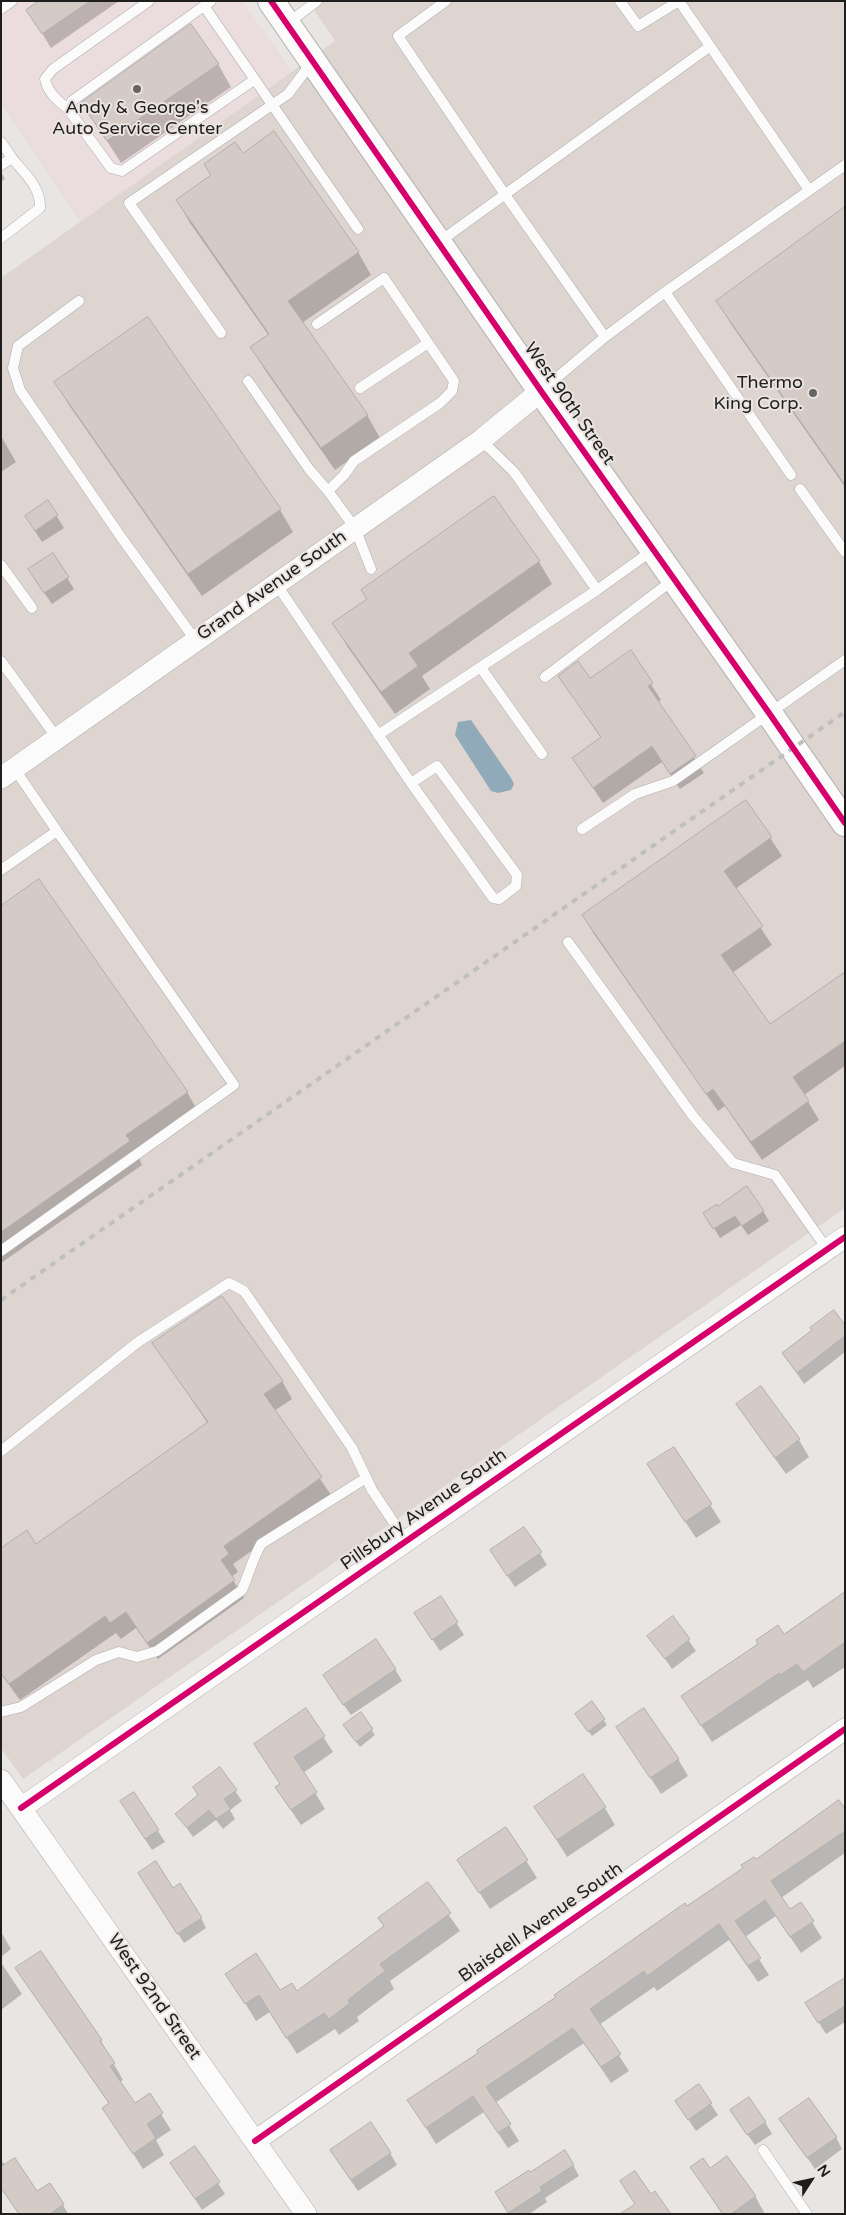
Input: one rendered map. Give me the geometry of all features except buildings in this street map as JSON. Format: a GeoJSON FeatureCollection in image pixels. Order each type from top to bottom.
{"type":"FeatureCollection","features":[{"type":"Feature","properties":{"kind":"street","name":"West 90th Street"},"geometry":{"type":"LineString","coordinates":[[271,1],[541,391],[845,823]]}},
{"type":"Feature","properties":{"kind":"street","name":"Grand Avenue South"},"geometry":{"type":"LineString","coordinates":[[8,773],[481,440],[541,391]]}},
{"type":"Feature","properties":{"kind":"street","name":"Pillsbury Avenue South"},"geometry":{"type":"LineString","coordinates":[[21,1808],[845,1237]]}},
{"type":"Feature","properties":{"kind":"street","name":"Blaisdell Avenue South"},"geometry":{"type":"LineString","coordinates":[[255,2141],[845,1729]]}},
{"type":"Feature","properties":{"kind":"street","name":"West 92nd Street"},"geometry":{"type":"LineString","coordinates":[[1,1780],[306,2214]]}},
{"type":"Feature","properties":{"kind":"lane"},"geometry":{"type":"LineString","coordinates":[[1,9],[12,1]]}},
{"type":"Feature","properties":{"kind":"lane"},"geometry":{"type":"LineString","coordinates":[[149,1],[53,69],[45,79],[47,88],[52,96],[68,109],[111,168],[122,171],[254,80]]}},
{"type":"Feature","properties":{"kind":"lane"},"geometry":{"type":"LineString","coordinates":[[286,24],[317,1]]}},
{"type":"Feature","properties":{"kind":"lane"},"geometry":{"type":"LineString","coordinates":[[446,1],[398,36],[506,196],[605,337]]}},
{"type":"Feature","properties":{"kind":"lane"},"geometry":{"type":"LineString","coordinates":[[620,1],[638,26],[679,1],[809,190]]}},
{"type":"Feature","properties":{"kind":"lane"},"geometry":{"type":"LineString","coordinates":[[68,109],[72,101],[208,4],[254,80],[358,229]]}},
{"type":"Feature","properties":{"kind":"lane"},"geometry":{"type":"LineString","coordinates":[[439,242],[506,196],[709,47]]}},
{"type":"Feature","properties":{"kind":"lane"},"geometry":{"type":"LineString","coordinates":[[221,333],[129,203],[288,94],[312,61]]}},
{"type":"Feature","properties":{"kind":"lane"},"geometry":{"type":"LineString","coordinates":[[1,142],[34,184],[40,199],[40,208],[1,238]]}},
{"type":"Feature","properties":{"kind":"lane"},"geometry":{"type":"LineString","coordinates":[[1,165],[12,158]]}},
{"type":"Feature","properties":{"kind":"lane"},"geometry":{"type":"LineString","coordinates":[[541,391],[605,337],[665,292],[845,165]]}},
{"type":"Feature","properties":{"kind":"lane"},"geometry":{"type":"LineString","coordinates":[[318,324],[384,278],[454,381],[452,391],[440,403],[354,461],[344,475],[328,491]]}},
{"type":"Feature","properties":{"kind":"lane"},"geometry":{"type":"LineString","coordinates":[[665,292],[790,475]]}},
{"type":"Feature","properties":{"kind":"lane"},"geometry":{"type":"LineString","coordinates":[[79,301],[18,346],[13,368],[20,390],[120,537],[196,640]]}},
{"type":"Feature","properties":{"kind":"lane"},"geometry":{"type":"LineString","coordinates":[[360,388],[428,343]]}},
{"type":"Feature","properties":{"kind":"lane"},"geometry":{"type":"LineString","coordinates":[[248,381],[309,469],[355,528],[370,569]]}},
{"type":"Feature","properties":{"kind":"lane"},"geometry":{"type":"LineString","coordinates":[[481,440],[514,472],[596,590]]}},
{"type":"Feature","properties":{"kind":"lane"},"geometry":{"type":"LineString","coordinates":[[800,489],[845,552]]}},
{"type":"Feature","properties":{"kind":"lane"},"geometry":{"type":"LineString","coordinates":[[378,735],[481,668],[653,550]]}},
{"type":"Feature","properties":{"kind":"lane"},"geometry":{"type":"LineString","coordinates":[[1,565],[32,608]]}},
{"type":"Feature","properties":{"kind":"lane"},"geometry":{"type":"LineString","coordinates":[[545,677],[673,579]]}},
{"type":"Feature","properties":{"kind":"lane"},"geometry":{"type":"LineString","coordinates":[[276,585],[411,783],[493,898],[499,899],[516,886],[517,875],[437,766],[411,783]]}},
{"type":"Feature","properties":{"kind":"lane"},"geometry":{"type":"LineString","coordinates":[[582,829],[635,794],[672,781],[845,660]]}},
{"type":"Feature","properties":{"kind":"lane"},"geometry":{"type":"LineString","coordinates":[[1,661],[57,738]]}},
{"type":"Feature","properties":{"kind":"lane"},"geometry":{"type":"LineString","coordinates":[[481,668],[542,754]]}},
{"type":"Feature","properties":{"kind":"lane"},"geometry":{"type":"LineString","coordinates":[[1,1251],[234,1085],[57,831],[8,773]]}},
{"type":"Feature","properties":{"kind":"lane"},"geometry":{"type":"LineString","coordinates":[[1,870],[57,831]]}},
{"type":"Feature","properties":{"kind":"lane"},"geometry":{"type":"LineString","coordinates":[[568,942],[694,1116],[733,1163],[775,1175],[826,1249]]}},
{"type":"Feature","properties":{"kind":"lane"},"geometry":{"type":"LineString","coordinates":[[1,1451],[138,1342],[230,1283],[244,1291],[352,1448],[366,1478],[406,1541]]}},
{"type":"Feature","properties":{"kind":"lane"},"geometry":{"type":"LineString","coordinates":[[1,1712],[21,1707],[96,1660],[119,1652],[137,1657],[157,1651],[242,1590],[248,1576],[251,1561],[261,1544],[366,1478]]}},
{"type":"Feature","properties":{"kind":"lane"},"geometry":{"type":"LineString","coordinates":[[763,2150],[807,2214]]}},
{"type":"Feature","properties":{"kind":"shaded area"},"geometry":{"type":"Polygon","coordinates":[[[1,1],[242,1],[292,71],[80,222],[1,104],[1,1]]]}},
{"type":"Feature","properties":{"kind":"shaded area"},"geometry":{"type":"Polygon","coordinates":[[[308,1],[845,1],[845,1208],[23,1779],[1,1748],[1,278],[335,41],[308,1]]]}},
{"type":"Feature","properties":{"kind":"water"},"geometry":{"type":"Polygon","coordinates":[[[471,720],[511,778],[514,784],[511,790],[498,793],[491,791],[455,735],[458,722],[471,720]]]}},
{"type":"Feature","properties":{"kind":"railway"},"geometry":{"type":"LineString","coordinates":[[1,1300],[845,712]]}},
{"type":"Feature","properties":{"kind":"cycle path"},"geometry":{"type":"LineString","coordinates":[[271,1],[541,391],[845,823]]}},
{"type":"Feature","properties":{"kind":"cycle path"},"geometry":{"type":"LineString","coordinates":[[21,1808],[845,1237]]}},
{"type":"Feature","properties":{"kind":"cycle path"},"geometry":{"type":"LineString","coordinates":[[255,2141],[845,1729]]}},
{"type":"Feature","properties":{"kind":"place","name":"Andy & George's Auto Service Center"},"geometry":{"type":"Point","coordinates":[137,89]}},
{"type":"Feature","properties":{"kind":"place","name":"Thermo King Corp."},"geometry":{"type":"Point","coordinates":[813,393]}}]}
